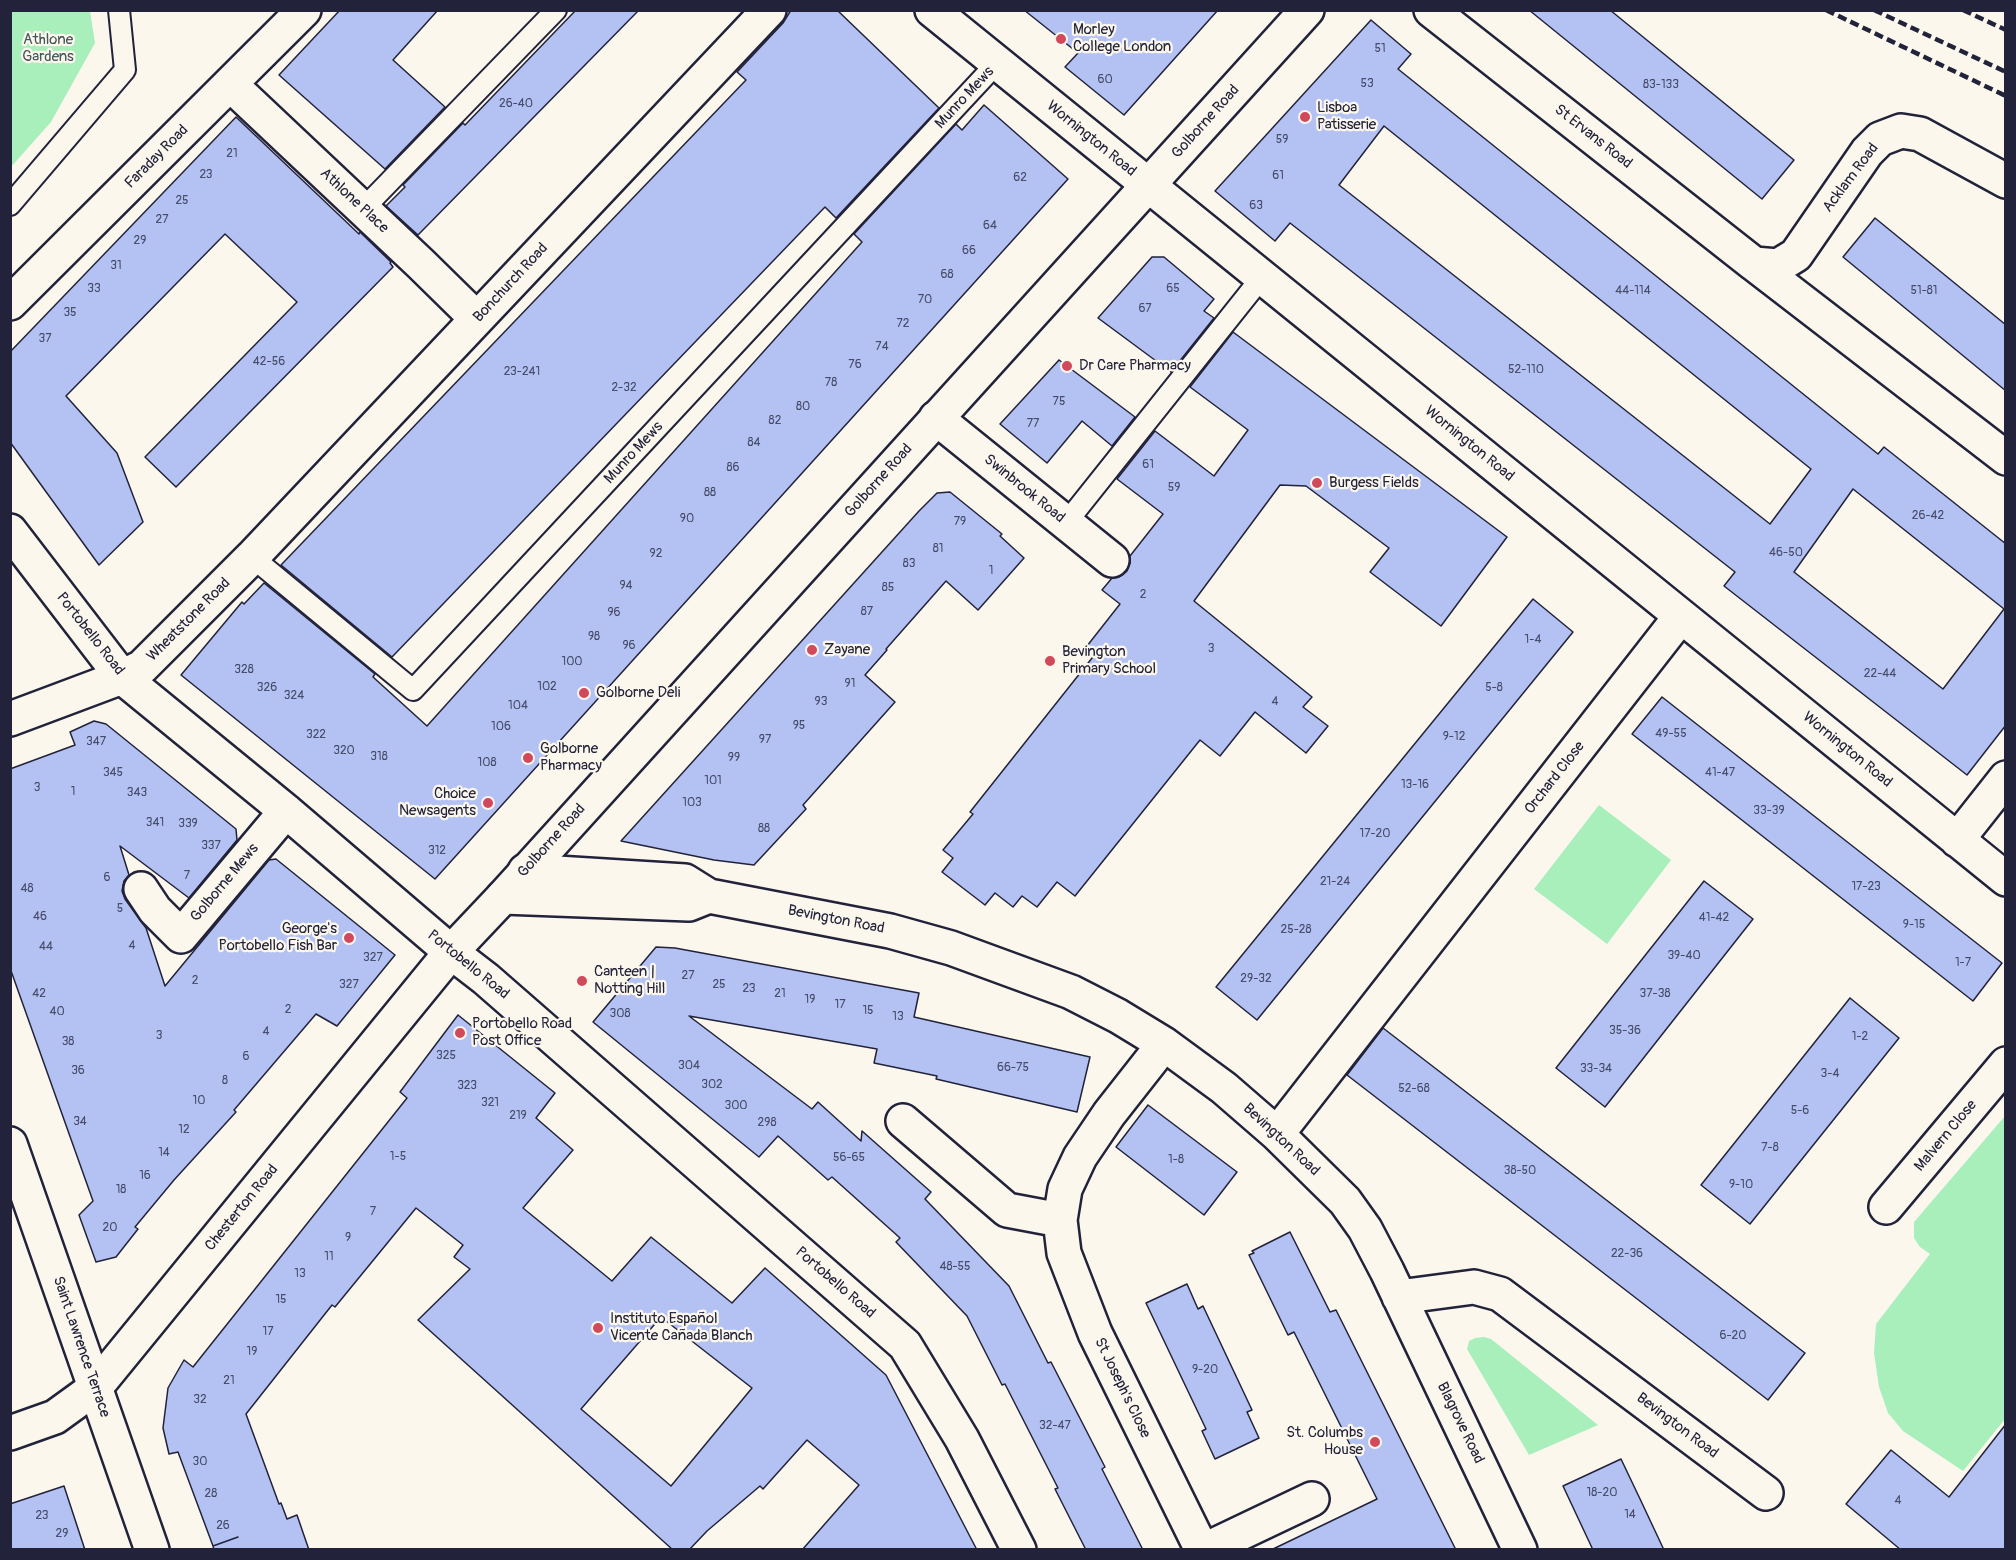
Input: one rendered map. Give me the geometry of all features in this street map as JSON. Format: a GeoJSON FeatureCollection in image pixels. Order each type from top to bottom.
{"type":"FeatureCollection","features":[{"type":"Feature","properties":{"kind":"street","name":"Faraday Road"},"geometry":{"type":"LineString","coordinates":[[10,303],[304,10]]}},
{"type":"Feature","properties":{"kind":"street","name":"Bonchurch Road"},"geometry":{"type":"LineString","coordinates":[[252,556],[769,10]]}},
{"type":"Feature","properties":{"kind":"street","name":"Wornington Road"},"geometry":{"type":"LineString","coordinates":[[932,10],[2006,879]]}},
{"type":"Feature","properties":{"kind":"street","name":"Golborne Road"},"geometry":{"type":"LineString","coordinates":[[451,952],[1307,10]]}},
{"type":"Feature","properties":{"kind":"street","name":"St Ervans Road"},"geometry":{"type":"LineString","coordinates":[[1431,10],[1766,265],[2006,458]]}},
{"type":"Feature","properties":{"kind":"street","name":"Athlone Place"},"geometry":{"type":"LineString","coordinates":[[230,84],[477,319]]}},
{"type":"Feature","properties":{"kind":"street","name":"Acklam Road"},"geometry":{"type":"LineString","coordinates":[[1766,265],[1796,255],[1867,152],[1880,139],[1901,131],[1920,134],[2006,181]]}},
{"type":"Feature","properties":{"kind":"street","name":"Swinbrook Road"},"geometry":{"type":"LineString","coordinates":[[936,418],[1112,560]]}},
{"type":"Feature","properties":{"kind":"street","name":"Portobello Road"},"geometry":{"type":"LineString","coordinates":[[10,531],[122,677],[286,810],[451,952],[486,979],[905,1345],[962,1439],[1019,1550]]}},
{"type":"Feature","properties":{"kind":"street","name":"Wheatstone Road"},"geometry":{"type":"LineString","coordinates":[[122,677],[142,667],[252,556]]}},
{"type":"Feature","properties":{"kind":"street","name":"Orchard Close"},"geometry":{"type":"LineString","coordinates":[[1277,1134],[1681,616]]}},
{"type":"Feature","properties":{"kind":"street"},"geometry":{"type":"LineString","coordinates":[[10,719],[122,677]]}},
{"type":"Feature","properties":{"kind":"street"},"geometry":{"type":"LineString","coordinates":[[1957,840],[2006,778]]}},
{"type":"Feature","properties":{"kind":"street","name":"Golborne Mews"},"geometry":{"type":"LineString","coordinates":[[141,890],[155,910],[181,936],[286,810]]}},
{"type":"Feature","properties":{"kind":"street","name":"Bevington Road"},"geometry":{"type":"LineString","coordinates":[[525,871],[685,881],[709,896],[890,931],[951,948],[1071,992],[1118,1016],[1164,1044],[1224,1088],[1277,1134],[1345,1201],[1365,1229],[1399,1297],[1474,1287],[1500,1294],[1766,1493]]}},
{"type":"Feature","properties":{"kind":"street","name":"Bevington Road"},"geometry":{"type":"LineString","coordinates":[[503,897],[689,904],[709,896]]}},
{"type":"Feature","properties":{"kind":"street","name":"Chesterton Road"},"geometry":{"type":"LineString","coordinates":[[10,1433],[55,1417],[95,1388],[451,952]]}},
{"type":"Feature","properties":{"kind":"street","name":"St Joseph's Close"},"geometry":{"type":"LineString","coordinates":[[1164,1044],[1109,1114],[1080,1157],[1065,1189],[1060,1220],[1064,1253],[1095,1333],[1204,1550],[1312,1499]]}},
{"type":"Feature","properties":{"kind":"street","name":"Malvern Close"},"geometry":{"type":"LineString","coordinates":[[1886,1207],[2006,1064]]}},
{"type":"Feature","properties":{"kind":"street"},"geometry":{"type":"LineString","coordinates":[[903,1121],[1007,1210],[1060,1220]]}},
{"type":"Feature","properties":{"kind":"street","name":"Saint Lawrence Terrace"},"geometry":{"type":"LineString","coordinates":[[10,1144],[152,1550]]}},
{"type":"Feature","properties":{"kind":"street","name":"Blagrove Road"},"geometry":{"type":"LineString","coordinates":[[1399,1297],[1520,1550]]}},
{"type":"Feature","properties":{"kind":"lane"},"geometry":{"type":"LineString","coordinates":[[10,205],[125,70],[119,10]]}},
{"type":"Feature","properties":{"kind":"lane"},"geometry":{"type":"LineString","coordinates":[[363,209],[556,10]]}},
{"type":"Feature","properties":{"kind":"lane","name":"Munro Mews"},"geometry":{"type":"LineString","coordinates":[[252,556],[413,690],[997,63]]}},
{"type":"Feature","properties":{"kind":"lane"},"geometry":{"type":"LineString","coordinates":[[1066,523],[1262,277]]}},
{"type":"Feature","properties":{"kind":"green space","name":"Athlone Gardens"},"geometry":{"type":"Polygon","coordinates":[[[11,10],[90,11],[95,43],[51,122],[11,167],[11,10]]]}},
{"type":"Feature","properties":{"kind":"green space"},"geometry":{"type":"Polygon","coordinates":[[[1599,805],[1671,860],[1607,944],[1534,889],[1599,805]]]}},
{"type":"Feature","properties":{"kind":"green space"},"geometry":{"type":"Polygon","coordinates":[[[2005,1116],[2005,1419],[1963,1471],[1903,1431],[1888,1413],[1879,1387],[1874,1353],[1876,1324],[1930,1254],[1920,1247],[1914,1238],[1914,1222],[2005,1116]]]}},
{"type":"Feature","properties":{"kind":"green space"},"geometry":{"type":"Polygon","coordinates":[[[1484,1337],[1491,1339],[1598,1425],[1529,1455],[1467,1349],[1469,1341],[1484,1337]]]}},
{"type":"Feature","properties":{"kind":"building"},"geometry":{"type":"Polygon","coordinates":[[[340,10],[438,10],[393,60],[445,107],[385,169],[279,75],[340,10]]]}},
{"type":"Feature","properties":{"kind":"building"},"geometry":{"type":"Polygon","coordinates":[[[576,10],[639,10],[418,235],[386,206],[405,187],[403,185],[463,123],[465,125],[576,10]]]}},
{"type":"Feature","properties":{"kind":"building"},"geometry":{"type":"Polygon","coordinates":[[[791,10],[837,10],[939,108],[836,218],[825,207],[392,657],[281,565],[746,80],[737,72],[783,23],[791,10]]]}},
{"type":"Feature","properties":{"kind":"building"},"geometry":{"type":"Polygon","coordinates":[[[1024,10],[1218,10],[1124,115],[1065,67],[1078,53],[1024,10]]]}},
{"type":"Feature","properties":{"kind":"building"},"geometry":{"type":"Polygon","coordinates":[[[1529,10],[1610,10],[1794,160],[1762,199],[1529,10]]]}},
{"type":"Feature","properties":{"kind":"building"},"geometry":{"type":"Polygon","coordinates":[[[1371,20],[1411,54],[1398,69],[1878,454],[1884,447],[2006,544],[2006,725],[1967,775],[1724,586],[1735,572],[1290,223],[1275,241],[1215,191],[1371,20]],[[1384,126],[1339,185],[1770,524],[1811,469],[1384,126]],[[1853,489],[1794,572],[1943,689],[2004,609],[1853,489]]]}},
{"type":"Feature","properties":{"kind":"building"},"geometry":{"type":"Polygon","coordinates":[[[984,105],[1068,179],[435,879],[181,675],[242,602],[244,604],[264,583],[375,674],[373,677],[427,726],[862,242],[854,234],[956,124],[962,130],[984,105]]]}},
{"type":"Feature","properties":{"kind":"building"},"geometry":{"type":"Polygon","coordinates":[[[236,117],[359,234],[360,232],[391,262],[393,267],[176,487],[145,457],[297,302],[225,234],[66,396],[117,453],[143,522],[99,565],[10,442],[10,352],[236,117]]]}},
{"type":"Feature","properties":{"kind":"building"},"geometry":{"type":"Polygon","coordinates":[[[1875,218],[2006,325],[2006,391],[1843,257],[1875,218]]]}},
{"type":"Feature","properties":{"kind":"building"},"geometry":{"type":"Polygon","coordinates":[[[1152,257],[1164,257],[1214,299],[1204,311],[1214,318],[1171,372],[1098,318],[1152,257]]]}},
{"type":"Feature","properties":{"kind":"building"},"geometry":{"type":"Polygon","coordinates":[[[1233,332],[1507,537],[1441,626],[1370,572],[1389,548],[1306,486],[1280,485],[1194,601],[1312,697],[1303,707],[1328,726],[1306,753],[1255,712],[1220,756],[1200,740],[1075,896],[1057,882],[1037,907],[1022,896],[1013,907],[995,893],[985,905],[942,872],[953,858],[943,850],[973,814],[970,812],[1096,653],[1087,646],[1120,604],[1102,590],[1112,578],[1119,577],[1127,571],[1130,556],[1163,514],[1117,479],[1155,431],[1214,476],[1248,430],[1190,387],[1233,332]]]}},
{"type":"Feature","properties":{"kind":"building"},"geometry":{"type":"Polygon","coordinates":[[[1059,360],[1135,417],[1112,446],[1082,421],[1047,463],[1000,424],[1059,360]]]}},
{"type":"Feature","properties":{"kind":"building"},"geometry":{"type":"Polygon","coordinates":[[[950,492],[1002,534],[1000,536],[1024,558],[978,610],[946,581],[886,649],[865,675],[895,702],[803,805],[806,809],[754,865],[714,860],[621,841],[919,511],[937,493],[950,492]]]}},
{"type":"Feature","properties":{"kind":"building"},"geometry":{"type":"Polygon","coordinates":[[[1533,599],[1573,632],[1257,1020],[1216,987],[1533,599]]]}},
{"type":"Feature","properties":{"kind":"building"},"geometry":{"type":"Polygon","coordinates":[[[1662,697],[2002,963],[1973,1001],[1632,734],[1662,697]]]}},
{"type":"Feature","properties":{"kind":"building"},"geometry":{"type":"Polygon","coordinates":[[[94,721],[106,724],[236,829],[237,840],[189,898],[120,846],[129,875],[124,881],[122,891],[125,899],[146,928],[165,986],[269,860],[276,859],[395,955],[337,1026],[316,1014],[234,1110],[236,1112],[135,1227],[138,1229],[116,1257],[96,1262],[79,1215],[93,1201],[10,968],[10,769],[75,745],[70,732],[94,721]]]}},
{"type":"Feature","properties":{"kind":"building"},"geometry":{"type":"Polygon","coordinates":[[[1704,881],[1753,919],[1605,1107],[1556,1068],[1704,881]]]}},
{"type":"Feature","properties":{"kind":"building"},"geometry":{"type":"Polygon","coordinates":[[[656,947],[675,948],[919,993],[914,1017],[1090,1057],[1077,1112],[936,1079],[937,1076],[874,1063],[877,1049],[689,1016],[812,1109],[818,1102],[861,1141],[862,1131],[931,1192],[925,1199],[1009,1286],[1105,1467],[1102,1469],[1143,1550],[1086,1550],[1055,1489],[1058,1488],[967,1316],[896,1242],[900,1238],[832,1177],[828,1180],[778,1136],[759,1157],[593,1022],[656,947]]]}},
{"type":"Feature","properties":{"kind":"building"},"geometry":{"type":"Polygon","coordinates":[[[1850,998],[1899,1038],[1750,1224],[1701,1185],[1850,998]]]}},
{"type":"Feature","properties":{"kind":"building"},"geometry":{"type":"Polygon","coordinates":[[[458,1015],[555,1093],[536,1118],[573,1150],[523,1208],[612,1281],[651,1237],[732,1303],[765,1268],[886,1375],[977,1550],[802,1550],[859,1485],[807,1440],[763,1489],[760,1486],[707,1531],[689,1550],[673,1550],[418,1320],[470,1269],[454,1257],[463,1245],[416,1208],[335,1307],[332,1305],[246,1414],[279,1504],[281,1503],[287,1519],[297,1515],[309,1550],[214,1550],[178,1452],[169,1454],[163,1428],[168,1388],[184,1360],[193,1367],[407,1098],[400,1092],[458,1015]],[[661,1317],[581,1409],[671,1486],[752,1388],[661,1317]]]}},
{"type":"Feature","properties":{"kind":"building"},"geometry":{"type":"Polygon","coordinates":[[[1383,1028],[1805,1353],[1768,1400],[1347,1075],[1383,1028]]]}},
{"type":"Feature","properties":{"kind":"building"},"geometry":{"type":"Polygon","coordinates":[[[1148,1105],[1237,1172],[1204,1215],[1116,1147],[1148,1105]]]}},
{"type":"Feature","properties":{"kind":"building","name":"St. Columbs House"},"geometry":{"type":"Polygon","coordinates":[[[1290,1232],[1330,1312],[1336,1310],[1456,1550],[1271,1550],[1377,1499],[1294,1332],[1288,1335],[1249,1255],[1254,1253],[1252,1251],[1290,1232]]]}},
{"type":"Feature","properties":{"kind":"building"},"geometry":{"type":"Polygon","coordinates":[[[1187,1284],[1198,1309],[1203,1306],[1252,1410],[1247,1412],[1259,1438],[1215,1459],[1202,1431],[1206,1429],[1146,1303],[1187,1284]]]}},
{"type":"Feature","properties":{"kind":"building"},"geometry":{"type":"Polygon","coordinates":[[[2006,1424],[2006,1550],[1901,1550],[1846,1504],[1891,1450],[1949,1497],[2006,1424]]]}},
{"type":"Feature","properties":{"kind":"building"},"geometry":{"type":"Polygon","coordinates":[[[1621,1459],[1664,1550],[1593,1550],[1563,1486],[1621,1459]]]}},
{"type":"Feature","properties":{"kind":"building"},"geometry":{"type":"Polygon","coordinates":[[[64,1486],[85,1550],[10,1550],[10,1504],[64,1486]]]}},
{"type":"Feature","properties":{"kind":"railway"},"geometry":{"type":"LineString","coordinates":[[1826,10],[2006,96]]}},
{"type":"Feature","properties":{"kind":"railway"},"geometry":{"type":"LineString","coordinates":[[1874,10],[2006,72]]}},
{"type":"Feature","properties":{"kind":"railway"},"geometry":{"type":"LineString","coordinates":[[1963,10],[2006,30]]}},
{"type":"Feature","properties":{"kind":"place","name":"Morley College London"},"geometry":{"type":"Point","coordinates":[1061,39]}},
{"type":"Feature","properties":{"kind":"place","name":"Lisboa Patisserie"},"geometry":{"type":"Point","coordinates":[1305,117]}},
{"type":"Feature","properties":{"kind":"place","name":"Dr Care Pharmacy"},"geometry":{"type":"Point","coordinates":[1067,366]}},
{"type":"Feature","properties":{"kind":"place","name":"Burgess Fields"},"geometry":{"type":"Point","coordinates":[1317,483]}},
{"type":"Feature","properties":{"kind":"place","name":"Zayane"},"geometry":{"type":"Point","coordinates":[812,650]}},
{"type":"Feature","properties":{"kind":"place","name":"Bevington Primary School"},"geometry":{"type":"Point","coordinates":[1050,661]}},
{"type":"Feature","properties":{"kind":"place","name":"Golborne Deli"},"geometry":{"type":"Point","coordinates":[584,693]}},
{"type":"Feature","properties":{"kind":"place","name":"Golborne Pharmacy"},"geometry":{"type":"Point","coordinates":[528,758]}},
{"type":"Feature","properties":{"kind":"place","name":"Choice Newsagents"},"geometry":{"type":"Point","coordinates":[488,803]}},
{"type":"Feature","properties":{"kind":"place","name":"George's Portobello Fish Bar"},"geometry":{"type":"Point","coordinates":[349,938]}},
{"type":"Feature","properties":{"kind":"place","name":"Canteen | Notting Hill"},"geometry":{"type":"Point","coordinates":[582,981]}},
{"type":"Feature","properties":{"kind":"place","name":"Portobello Road Post Office"},"geometry":{"type":"Point","coordinates":[460,1033]}},
{"type":"Feature","properties":{"kind":"place","name":"Instituto Español Vicente Cañada Blanch"},"geometry":{"type":"Point","coordinates":[598,1328]}},
{"type":"Feature","properties":{"kind":"place","name":"St. Columbs House"},"geometry":{"type":"Point","coordinates":[1375,1442]}}]}
